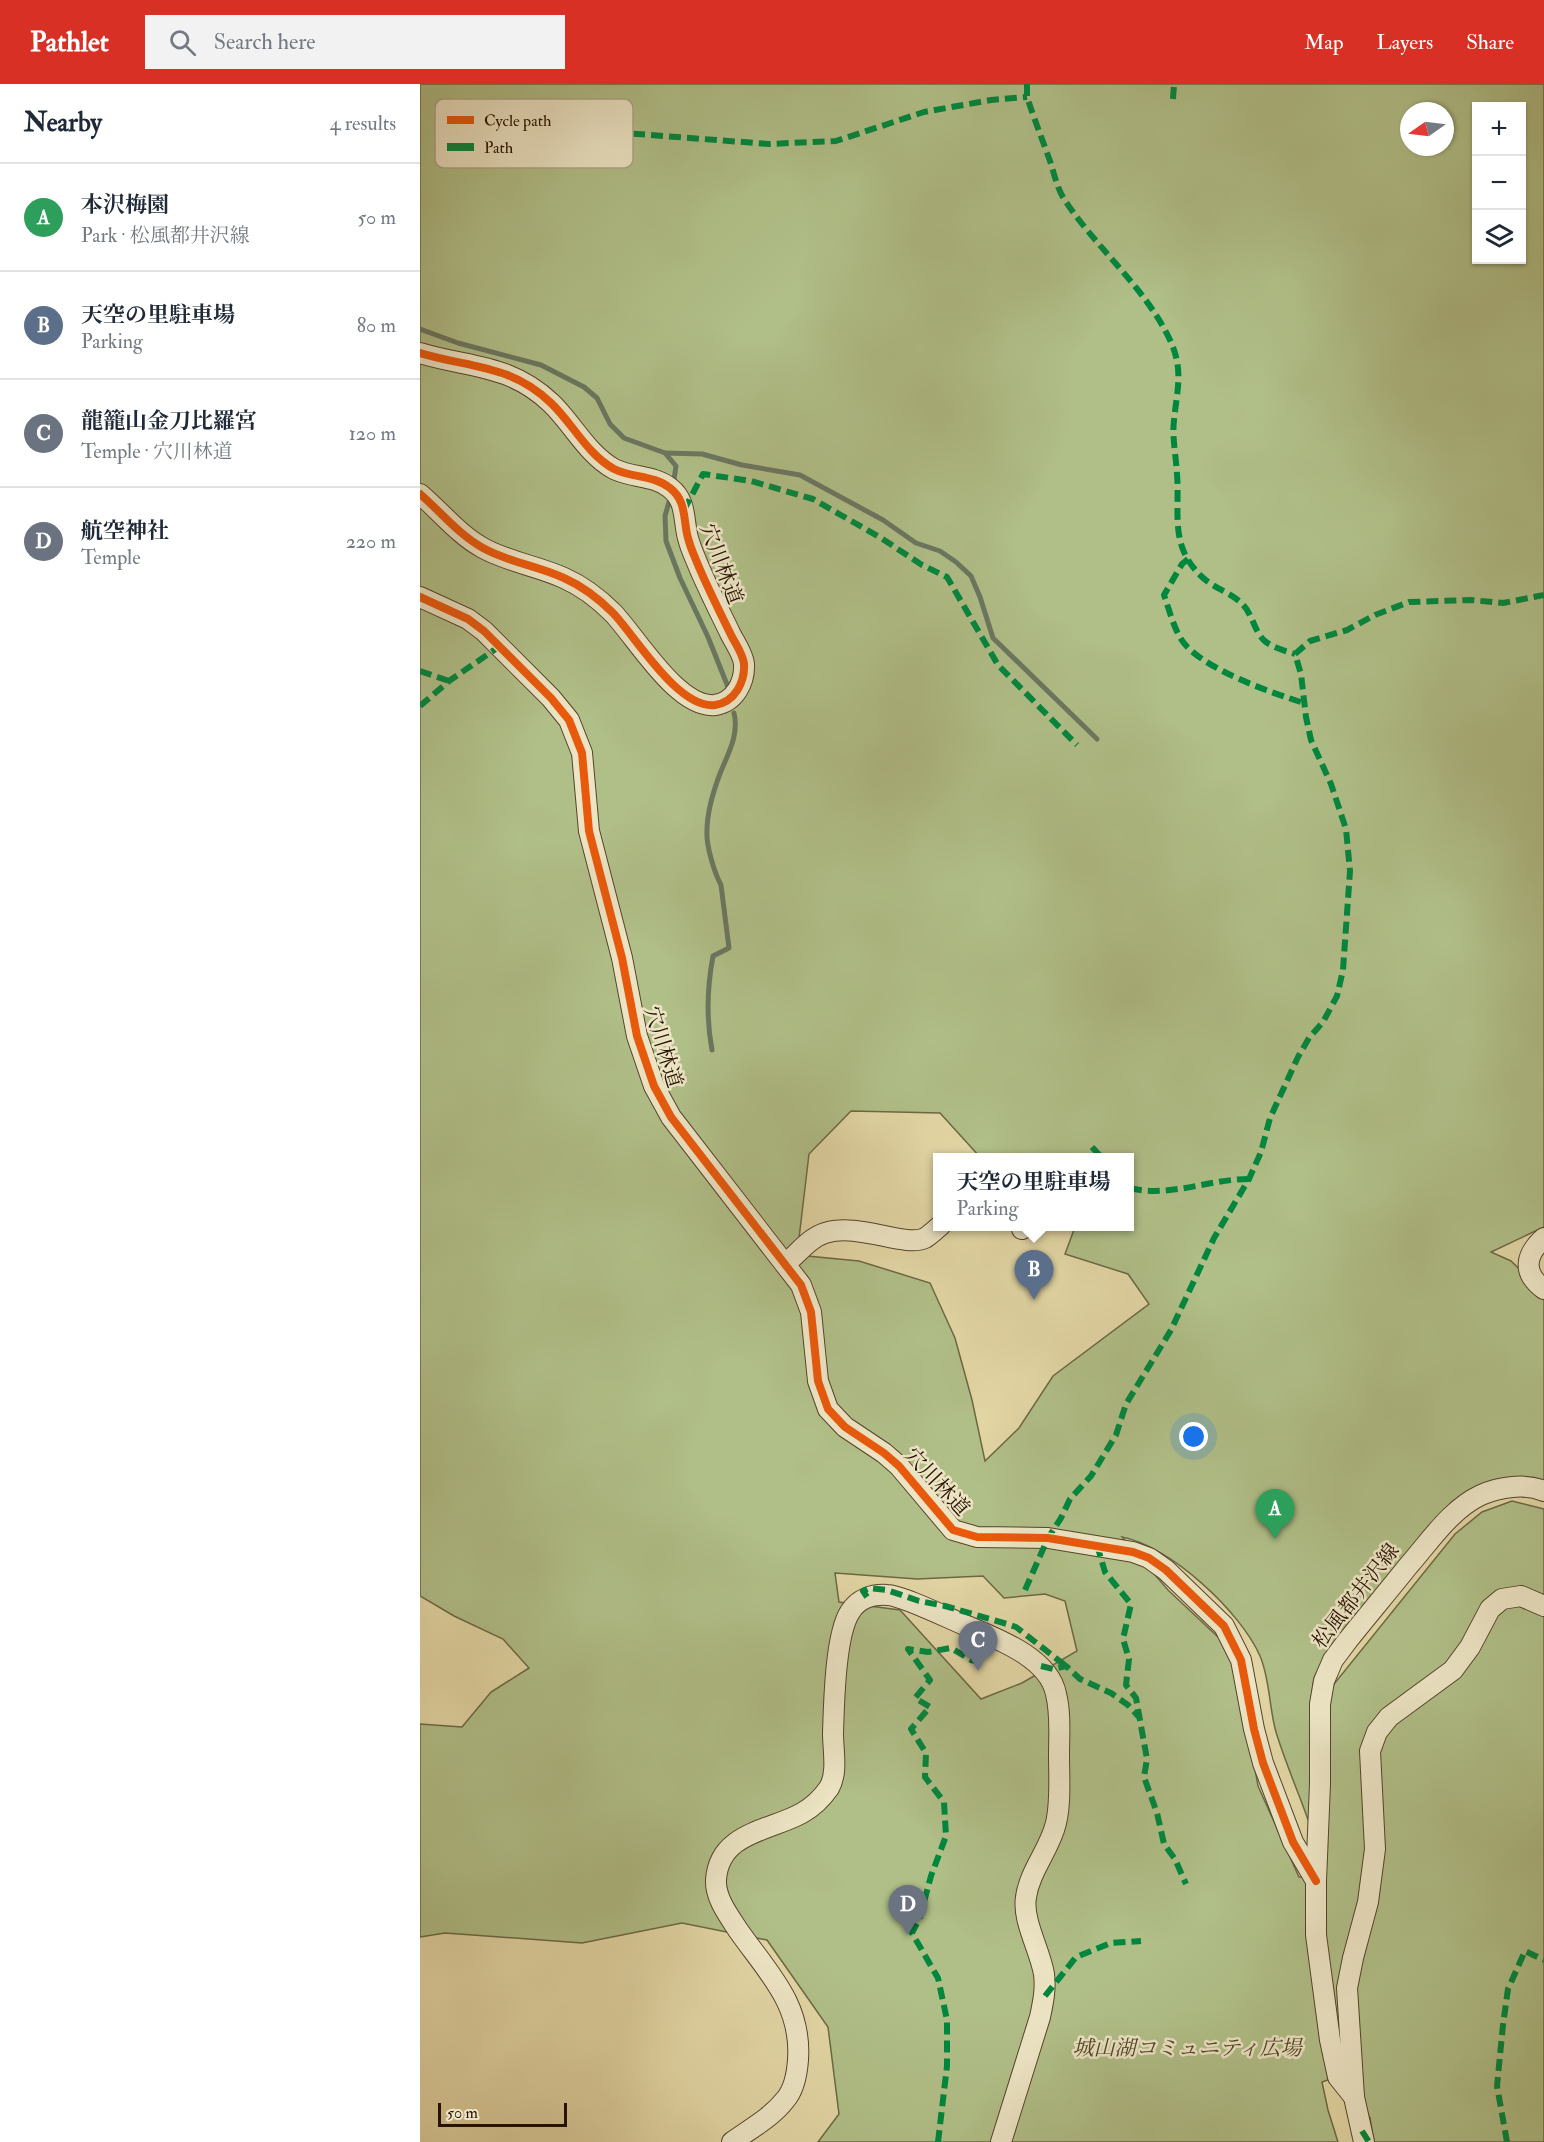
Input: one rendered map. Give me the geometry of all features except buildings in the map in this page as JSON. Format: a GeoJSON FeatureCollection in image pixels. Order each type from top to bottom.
{"type":"FeatureCollection","features":[{"type":"Feature","properties":{"kind":"street","name":"穴川林道"},"geometry":{"type":"LineString","coordinates":[[420,353],[513,376],[552,404],[598,458],[615,470],[655,480],[669,487],[679,497],[684,510],[687,538],[744,662],[741,685],[726,701],[715,705],[702,704],[689,699],[676,688],[613,613],[590,592],[565,578],[483,548],[467,538],[420,494]]}},
{"type":"Feature","properties":{"kind":"street","name":"穴川林道"},"geometry":{"type":"LineString","coordinates":[[420,597],[468,619],[484,631],[551,698],[569,720],[582,753],[589,831],[622,958],[637,1036],[650,1075],[671,1117],[801,1285],[811,1312],[815,1367],[828,1409],[845,1427],[899,1466],[953,1530],[977,1537],[1048,1538],[1133,1552],[1149,1558],[1166,1570],[1217,1619],[1224,1626],[1241,1660],[1263,1763],[1293,1842],[1316,1881]]}},
{"type":"Feature","properties":{"kind":"street"},"geometry":{"type":"LineString","coordinates":[[786,1263],[814,1237],[828,1232],[860,1230],[910,1241],[925,1239],[935,1231]]}},
{"type":"Feature","properties":{"kind":"street"},"geometry":{"type":"LineString","coordinates":[[1544,1238],[1534,1247],[1528,1260],[1528,1271],[1537,1284],[1544,1288]]}},
{"type":"Feature","properties":{"kind":"street","name":"松風都井沢線"},"geometry":{"type":"LineString","coordinates":[[1354,2097],[1338,2077],[1330,2040],[1316,1935],[1320,1704],[1324,1681],[1333,1660],[1445,1522],[1481,1495],[1518,1487],[1537,1488],[1544,1491]]}},
{"type":"Feature","properties":{"kind":"street"},"geometry":{"type":"LineString","coordinates":[[732,2142],[775,2111],[788,2097],[797,2073],[799,2048],[796,2021],[786,1996],[728,1915],[719,1898],[716,1881],[719,1867],[726,1851],[740,1838],[802,1814],[818,1802],[831,1784],[834,1766],[833,1734],[838,1649],[850,1613],[867,1597],[890,1594],[972,1628],[1034,1659],[1052,1682],[1056,1692],[1060,1719],[1056,1823],[1031,1876],[1025,1899],[1044,1975],[1045,1996],[1001,2142]]}},
{"type":"Feature","properties":{"kind":"street","name":"松風都井沢線"},"geometry":{"type":"LineString","coordinates":[[1364,2142],[1354,2097],[1347,1988],[1368,1902],[1375,1849],[1370,1751],[1377,1732],[1389,1717],[1453,1670],[1470,1647],[1490,1609],[1502,1599],[1521,1596],[1544,1606]]}},
{"type":"Feature","properties":{"kind":"green space","name":"城山湖コミュニティ広場"},"geometry":{"type":"Polygon","coordinates":[[[420,84],[1544,84],[1544,1227],[1491,1252],[1511,1261],[1544,1293],[1544,1481],[1519,1478],[1496,1481],[1475,1488],[1453,1501],[1325,1656],[1314,1678],[1311,1701],[1312,1831],[1276,1732],[1263,1665],[1251,1639],[1221,1601],[1182,1567],[1141,1543],[1122,1537],[1168,1590],[1234,1652],[1258,1786],[1299,1877],[1325,1877],[1326,1694],[1455,1534],[1482,1512],[1512,1501],[1544,1509],[1544,2142],[1374,2142],[1370,2118],[1347,2073],[1322,2082],[1338,2142],[818,2142],[839,2114],[828,2027],[767,1940],[682,1923],[582,1943],[445,1933],[420,1937],[420,1724],[462,1727],[491,1692],[529,1668],[503,1639],[454,1616],[420,1596],[420,84]],[[851,1111],[809,1154],[797,1255],[859,1261],[930,1283],[955,1338],[972,1400],[985,1461],[1019,1428],[1053,1376],[1149,1304],[1128,1274],[1065,1254],[1074,1231],[1134,1231],[1134,1153],[976,1153],[940,1113],[851,1111]],[[835,1573],[839,1602],[900,1610],[981,1699],[1022,1683],[1077,1651],[1065,1601],[1045,1594],[1004,1598],[983,1576],[917,1579],[835,1573]]]}},
{"type":"Feature","properties":{"kind":"waterway"},"geometry":{"type":"LineString","coordinates":[[420,329],[458,343],[541,365],[584,387],[597,398],[610,424],[624,438],[665,453],[676,466],[673,486]]}},
{"type":"Feature","properties":{"kind":"waterway"},"geometry":{"type":"LineString","coordinates":[[665,453],[702,454],[742,465],[800,475],[883,520],[916,543],[940,551],[971,576],[993,638],[1097,739]]}},
{"type":"Feature","properties":{"kind":"waterway"},"geometry":{"type":"LineString","coordinates":[[671,495],[665,516],[666,541],[728,687]]}},
{"type":"Feature","properties":{"kind":"waterway"},"geometry":{"type":"LineString","coordinates":[[712,1050],[708,1015],[711,968],[713,956],[729,948],[721,885],[713,866],[708,844],[707,823],[713,793],[734,736],[734,713]]}},
{"type":"Feature","properties":{"kind":"marked path"},"geometry":{"type":"LineString","coordinates":[[1027,84],[1027,97],[1062,195],[1160,321],[1174,351],[1178,371],[1174,420],[1178,528],[1184,552],[1201,576],[1244,606],[1258,633],[1266,642],[1295,654]]}},
{"type":"Feature","properties":{"kind":"marked path"},"geometry":{"type":"LineString","coordinates":[[1173,99],[1174,84]]}},
{"type":"Feature","properties":{"kind":"marked path"},"geometry":{"type":"LineString","coordinates":[[633,134],[769,144],[836,141],[924,112],[991,100],[1027,97]]}},
{"type":"Feature","properties":{"kind":"marked path"},"geometry":{"type":"LineString","coordinates":[[684,510],[703,474],[751,481],[813,499],[881,538],[922,565],[947,577],[998,665],[1077,745]]}},
{"type":"Feature","properties":{"kind":"marked path"},"geometry":{"type":"LineString","coordinates":[[1188,559],[1182,564],[1164,595],[1181,639],[1190,650],[1219,669],[1256,686],[1304,703]]}},
{"type":"Feature","properties":{"kind":"marked path"},"geometry":{"type":"LineString","coordinates":[[1295,654],[1310,641],[1347,630],[1375,615],[1409,602],[1471,600],[1503,603],[1544,595]]}},
{"type":"Feature","properties":{"kind":"marked path"},"geometry":{"type":"LineString","coordinates":[[420,706],[449,681],[500,646]]}},
{"type":"Feature","properties":{"kind":"marked path"},"geometry":{"type":"LineString","coordinates":[[1025,1590],[1048,1538],[1070,1499],[1091,1476],[1116,1435],[1126,1404],[1171,1330],[1214,1238],[1249,1179],[1261,1152],[1270,1118],[1298,1057],[1309,1038],[1323,1022],[1337,996],[1343,970],[1350,871],[1346,829],[1331,784],[1311,740],[1301,674],[1295,654]]}},
{"type":"Feature","properties":{"kind":"marked path"},"geometry":{"type":"LineString","coordinates":[[420,671],[449,681]]}},
{"type":"Feature","properties":{"kind":"marked path"},"geometry":{"type":"LineString","coordinates":[[1092,1147],[1097,1153]]}},
{"type":"Feature","properties":{"kind":"marked path"},"geometry":{"type":"LineString","coordinates":[[1134,1189],[1174,1190],[1249,1179]]}},
{"type":"Feature","properties":{"kind":"marked path"},"geometry":{"type":"LineString","coordinates":[[1097,1545],[1105,1572],[1131,1604],[1123,1639],[1129,1659],[1126,1685],[1136,1698],[1147,1759],[1144,1777],[1157,1813],[1164,1844],[1175,1859],[1186,1884]]}},
{"type":"Feature","properties":{"kind":"marked path"},"geometry":{"type":"LineString","coordinates":[[867,1597],[863,1591],[869,1588],[887,1590],[1016,1627],[1066,1666]]}},
{"type":"Feature","properties":{"kind":"marked path"},"geometry":{"type":"LineString","coordinates":[[938,2142],[947,2066],[947,2020],[938,1978],[912,1933],[920,1917],[931,1876],[946,1836],[944,1802],[925,1777],[926,1753],[911,1729],[930,1707],[915,1698],[930,1680],[908,1649],[928,1652],[951,1648],[971,1660],[987,1664]]}},
{"type":"Feature","properties":{"kind":"marked path"},"geometry":{"type":"LineString","coordinates":[[1041,1666],[1053,1669],[1066,1666],[1080,1679],[1111,1693],[1128,1705],[1139,1717]]}},
{"type":"Feature","properties":{"kind":"marked path"},"geometry":{"type":"LineString","coordinates":[[1045,1996],[1076,1957],[1111,1943],[1141,1941]]}},
{"type":"Feature","properties":{"kind":"marked path"},"geometry":{"type":"LineString","coordinates":[[1507,2142],[1497,2086],[1508,1989],[1525,1951],[1544,1960]]}},
{"type":"Feature","properties":{"kind":"marked path"},"geometry":{"type":"LineString","coordinates":[[1362,2131],[1369,2142]]}},
{"type":"Feature","properties":{"kind":"cycle path"},"geometry":{"type":"LineString","coordinates":[[420,353],[489,369],[520,381],[536,390],[551,403],[604,463],[621,472],[657,481],[675,493],[684,511],[688,538],[693,552],[708,588],[741,653],[744,664],[741,684],[728,700],[715,705],[701,703],[687,696],[659,670],[613,613],[590,593],[564,578],[483,548],[458,530],[420,494]]}},
{"type":"Feature","properties":{"kind":"cycle path"},"geometry":{"type":"LineString","coordinates":[[420,597],[468,619],[484,631],[551,698],[569,720],[582,753],[589,831],[622,958],[637,1036],[654,1086],[671,1117],[801,1285],[811,1312],[818,1381],[828,1409],[845,1427],[899,1466],[953,1530],[977,1537],[1048,1538],[1133,1552],[1149,1558],[1166,1570],[1224,1626],[1241,1660],[1263,1763],[1293,1842],[1316,1881]]}},
{"type":"Feature","properties":{"kind":"place","name":"天空の里駐車場"},"geometry":{"type":"Point","coordinates":[1034,1300]}},
{"type":"Feature","properties":{"kind":"place","name":"本沢梅園"},"geometry":{"type":"Point","coordinates":[1275,1539]}},
{"type":"Feature","properties":{"kind":"place","name":"龍籠山金刀比羅宮"},"geometry":{"type":"Point","coordinates":[978,1671]}},
{"type":"Feature","properties":{"kind":"place","name":"航空神社"},"geometry":{"type":"Point","coordinates":[908,1935]}}]}
